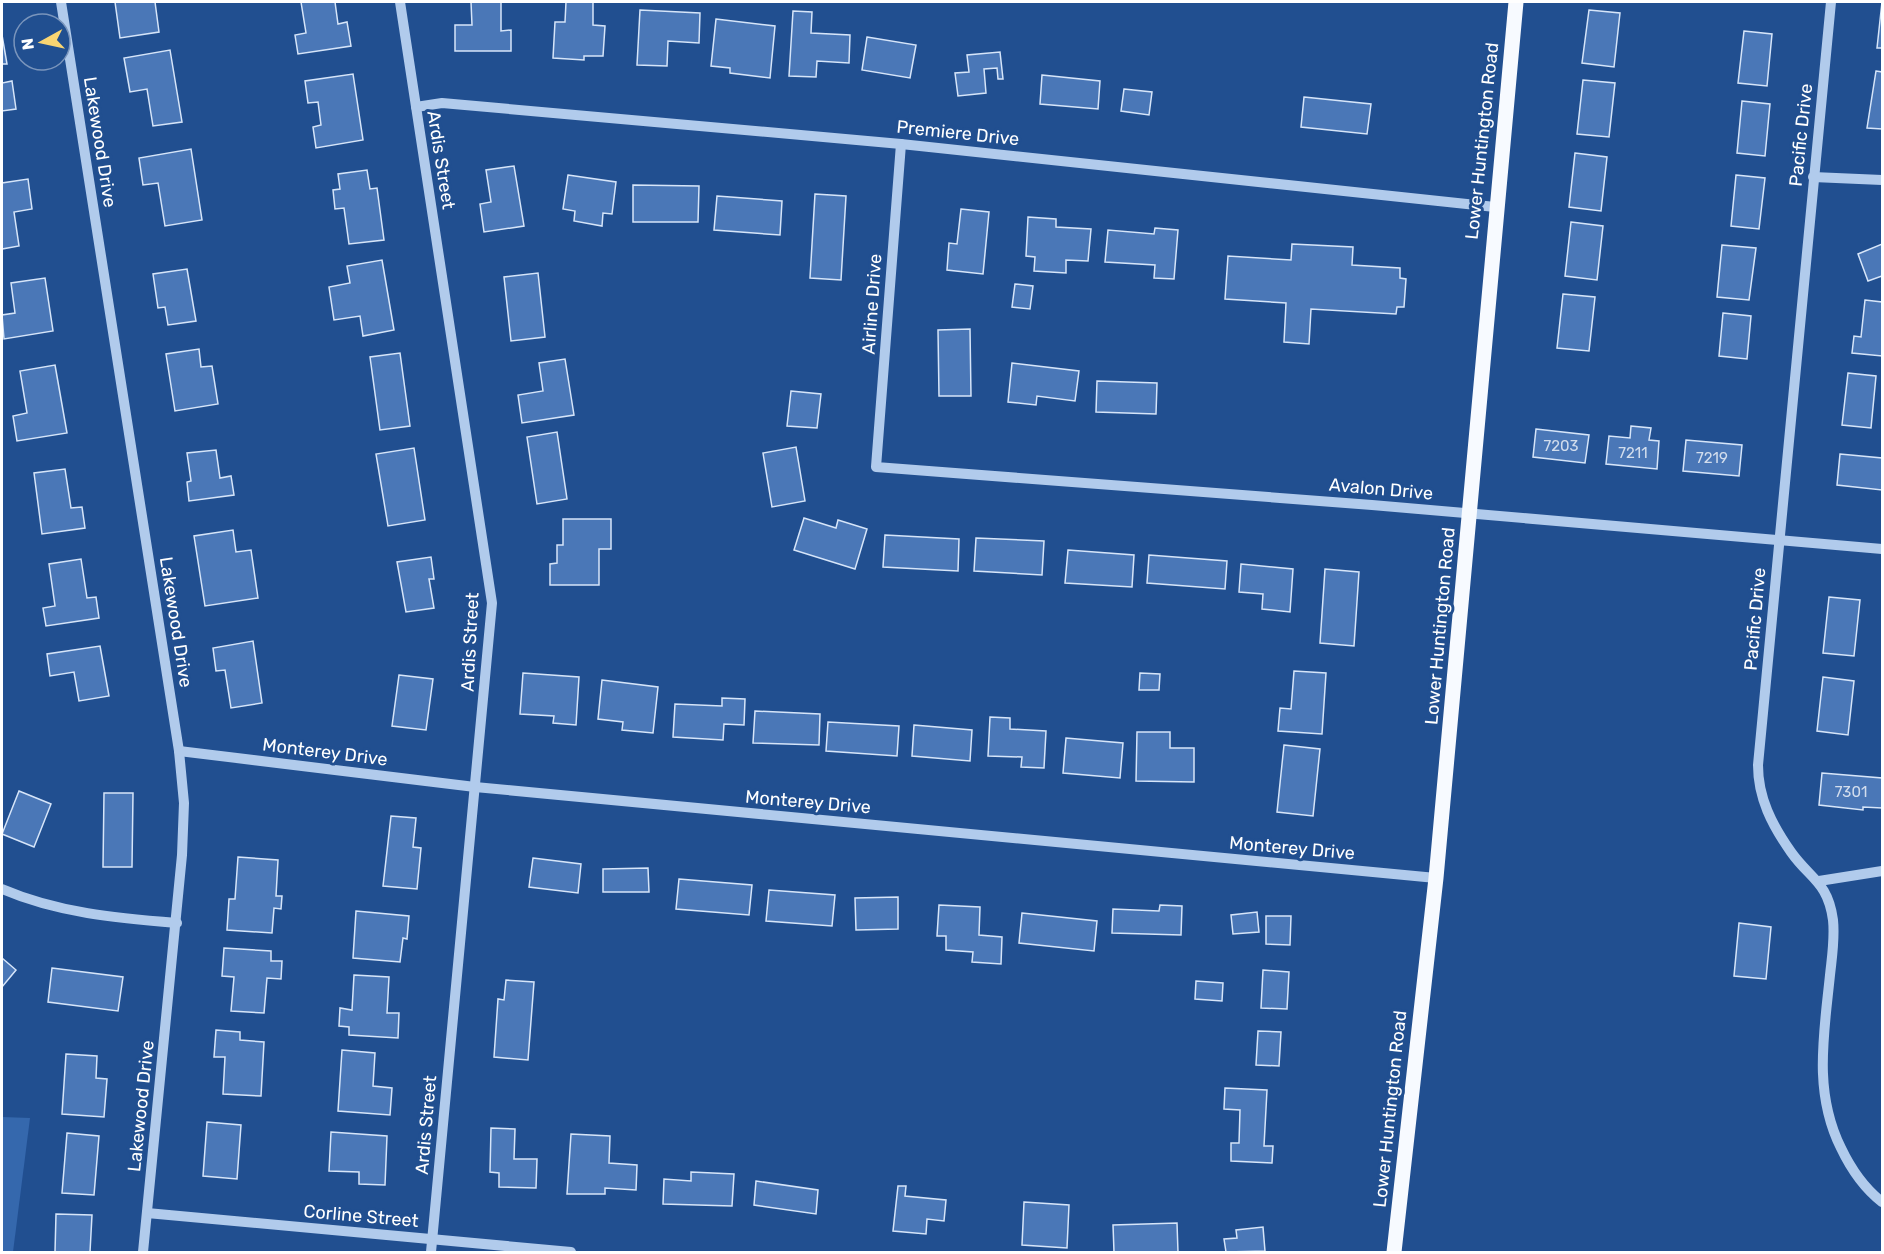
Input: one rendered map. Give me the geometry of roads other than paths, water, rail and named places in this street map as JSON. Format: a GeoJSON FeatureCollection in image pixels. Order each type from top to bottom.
{"type":"FeatureCollection","features":[{"type":"Feature","properties":{"kind":"main road","name":"Lower Huntington Road"},"geometry":{"type":"LineString","coordinates":[[1394,1252],[1436,878],[1515,2]]}},
{"type":"Feature","properties":{"kind":"street","name":"Lakewood Drive"},"geometry":{"type":"LineString","coordinates":[[61,2],[179,751],[184,803],[177,923],[143,1252]]}},
{"type":"Feature","properties":{"kind":"street","name":"Ardis Street"},"geometry":{"type":"LineString","coordinates":[[400,2],[492,603],[431,1252]]}},
{"type":"Feature","properties":{"kind":"street","name":"Pacific Drive"},"geometry":{"type":"LineString","coordinates":[[1831,2],[1779,539],[1758,786],[1761,801],[1792,854],[1819,881],[1829,903],[1834,935],[1821,1065],[1825,1103],[1834,1134],[1850,1166],[1871,1193],[1882,1202]]}},
{"type":"Feature","properties":{"kind":"street","name":"Premiere Drive"},"geometry":{"type":"LineString","coordinates":[[416,107],[442,103],[901,144],[1495,207]]}},
{"type":"Feature","properties":{"kind":"street","name":"Airline Drive"},"geometry":{"type":"LineString","coordinates":[[876,467],[901,144]]}},
{"type":"Feature","properties":{"kind":"street"},"geometry":{"type":"LineString","coordinates":[[1813,177],[1882,180]]}},
{"type":"Feature","properties":{"kind":"street","name":"Avalon Drive"},"geometry":{"type":"LineString","coordinates":[[876,467],[1882,549]]}},
{"type":"Feature","properties":{"kind":"street","name":"Monterey Drive"},"geometry":{"type":"LineString","coordinates":[[179,751],[475,787],[1436,878]]}},
{"type":"Feature","properties":{"kind":"street"},"geometry":{"type":"LineString","coordinates":[[1819,881],[1882,871]]}},
{"type":"Feature","properties":{"kind":"street"},"geometry":{"type":"LineString","coordinates":[[2,889],[35,904],[76,913],[177,923]]}},
{"type":"Feature","properties":{"kind":"street","name":"Corline Street"},"geometry":{"type":"LineString","coordinates":[[147,1213],[571,1252]]}}]}
